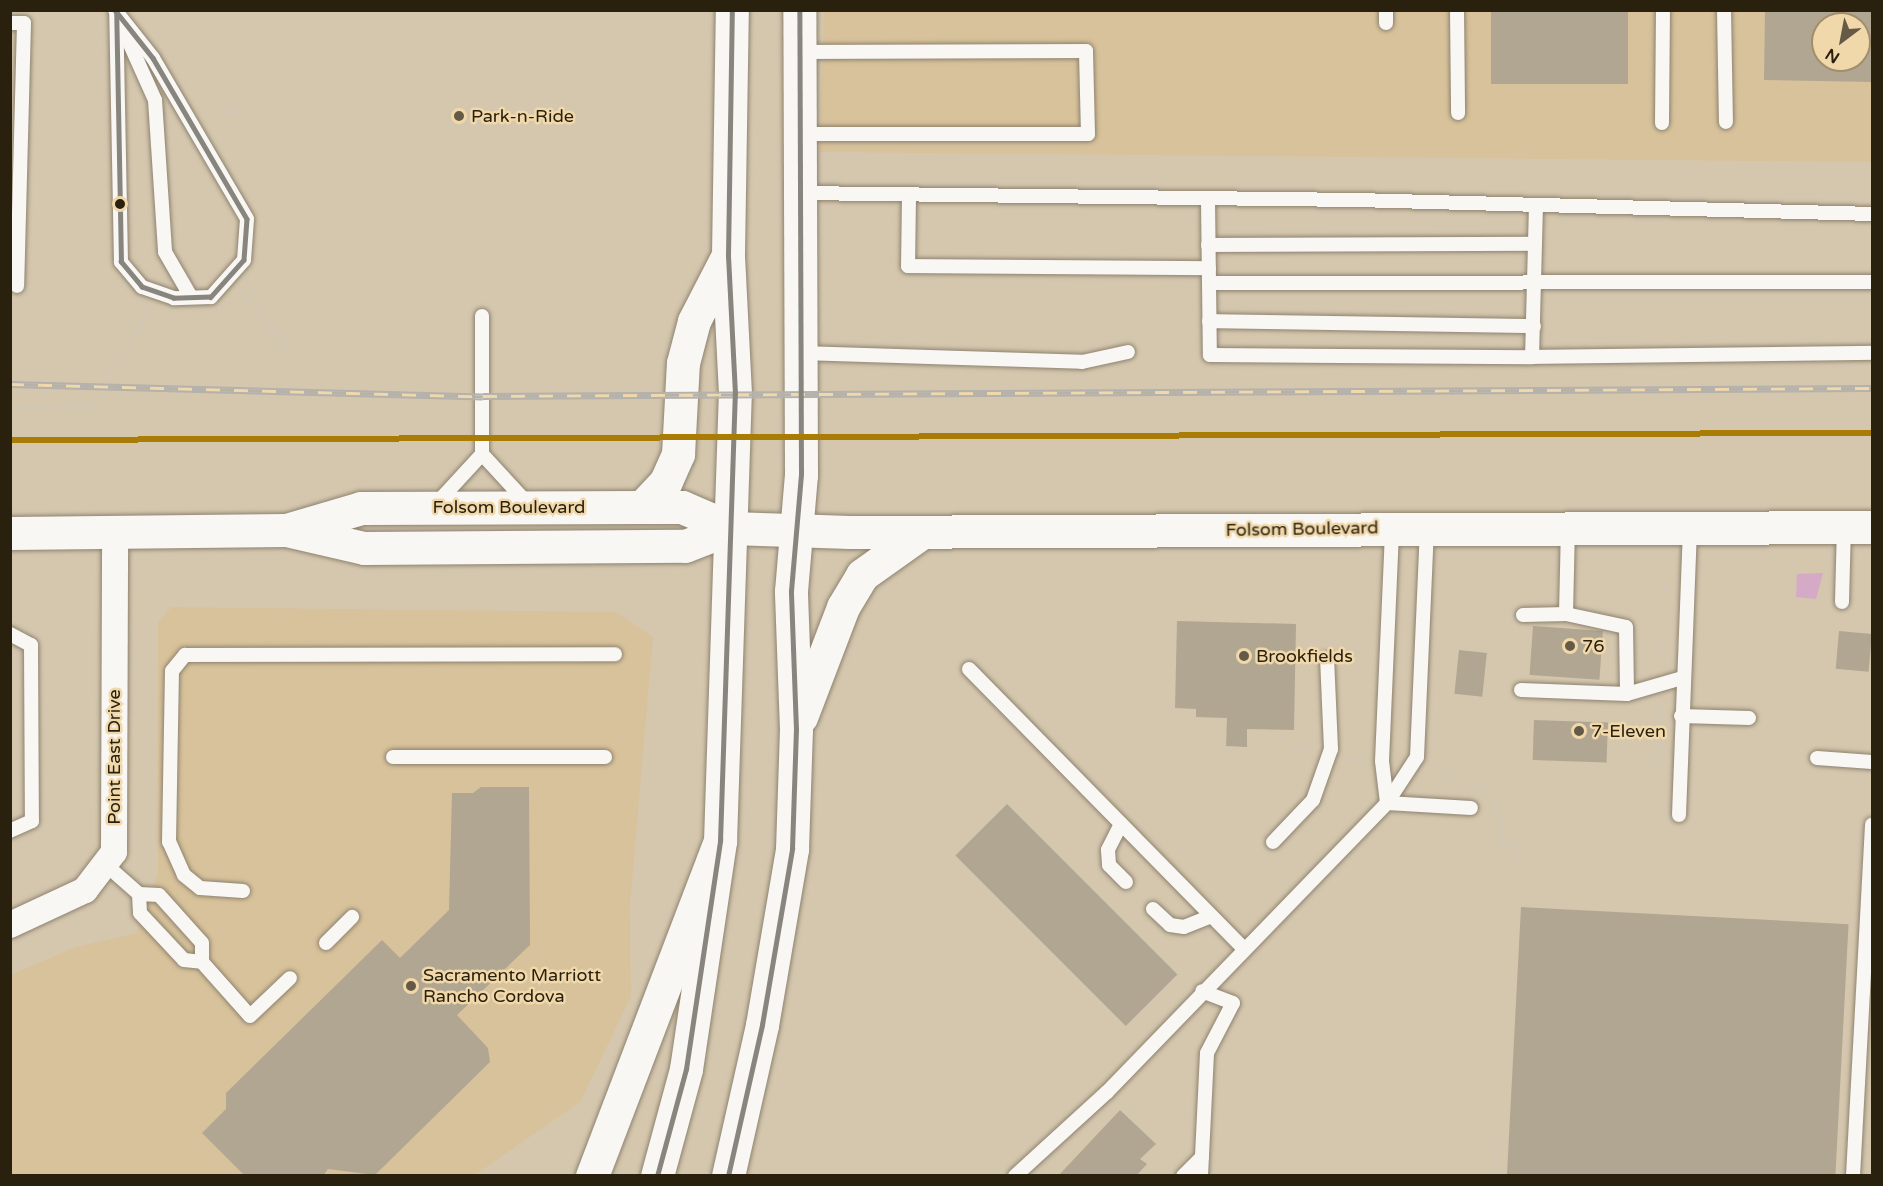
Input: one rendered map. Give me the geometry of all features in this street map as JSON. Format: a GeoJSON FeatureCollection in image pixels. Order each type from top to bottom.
{"type":"FeatureCollection","features":[{"type":"Feature","properties":{"kind":"main road"},"geometry":{"type":"LineString","coordinates":[[657,1176],[686,1069],[720,841],[735,394],[728,255],[732,10]]}},
{"type":"Feature","properties":{"kind":"main road"},"geometry":{"type":"LineString","coordinates":[[728,1176],[762,1025],[792,849],[796,730],[791,591],[796,530],[801,353],[799,10]]}},
{"type":"Feature","properties":{"kind":"main road"},"geometry":{"type":"LineString","coordinates":[[642,507],[666,481],[678,454],[683,363],[694,321],[728,255]]}},
{"type":"Feature","properties":{"kind":"main road","name":"Folsom Boulevard"},"geometry":{"type":"LineString","coordinates":[[286,530],[361,508],[533,507],[682,507],[731,528],[921,533],[1392,528],[1858,527]]}},
{"type":"Feature","properties":{"kind":"main road","name":"Folsom Boulevard"},"geometry":{"type":"LineString","coordinates":[[10,532],[286,530],[364,548],[578,547],[685,546],[731,528]]}},
{"type":"Feature","properties":{"kind":"main road"},"geometry":{"type":"LineString","coordinates":[[796,730],[843,607],[862,575],[921,533]]}},
{"type":"Feature","properties":{"kind":"main road"},"geometry":{"type":"LineString","coordinates":[[592,1176],[720,841]]}},
{"type":"Feature","properties":{"kind":"street","name":"Point East Drive"},"geometry":{"type":"LineString","coordinates":[[10,925],[85,890],[114,852],[114,532]]}},
{"type":"Feature","properties":{"kind":"lane"},"geometry":{"type":"LineString","coordinates":[[1457,10],[1458,113]]}},
{"type":"Feature","properties":{"kind":"lane"},"geometry":{"type":"LineString","coordinates":[[1662,123],[1663,10]]}},
{"type":"Feature","properties":{"kind":"lane"},"geometry":{"type":"LineString","coordinates":[[1724,10],[1726,122]]}},
{"type":"Feature","properties":{"kind":"lane"},"geometry":{"type":"LineString","coordinates":[[116,11],[153,58],[247,219],[244,261],[232,279],[211,297],[158,293],[142,287],[121,262],[116,11]]}},
{"type":"Feature","properties":{"kind":"lane"},"geometry":{"type":"LineString","coordinates":[[116,11],[155,100],[163,241],[191,297]]}},
{"type":"Feature","properties":{"kind":"lane"},"geometry":{"type":"LineString","coordinates":[[17,286],[20,19]]}},
{"type":"Feature","properties":{"kind":"lane"},"geometry":{"type":"LineString","coordinates":[[799,52],[1086,51],[1088,134],[799,134]]}},
{"type":"Feature","properties":{"kind":"lane"},"geometry":{"type":"LineString","coordinates":[[799,193],[1536,205],[1872,214]]}},
{"type":"Feature","properties":{"kind":"lane"},"geometry":{"type":"LineString","coordinates":[[909,196],[908,266],[1209,268]]}},
{"type":"Feature","properties":{"kind":"lane"},"geometry":{"type":"LineString","coordinates":[[1208,200],[1210,356],[1532,357],[1872,353]]}},
{"type":"Feature","properties":{"kind":"lane"},"geometry":{"type":"LineString","coordinates":[[1532,357],[1536,205]]}},
{"type":"Feature","properties":{"kind":"lane"},"geometry":{"type":"LineString","coordinates":[[1208,245],[1535,244]]}},
{"type":"Feature","properties":{"kind":"lane"},"geometry":{"type":"LineString","coordinates":[[1209,283],[1533,286],[1872,282]]}},
{"type":"Feature","properties":{"kind":"lane"},"geometry":{"type":"LineString","coordinates":[[482,316],[482,454],[507,486],[533,507]]}},
{"type":"Feature","properties":{"kind":"lane"},"geometry":{"type":"LineString","coordinates":[[1209,321],[1534,326]]}},
{"type":"Feature","properties":{"kind":"lane"},"geometry":{"type":"LineString","coordinates":[[801,353],[1082,362],[1128,352]]}},
{"type":"Feature","properties":{"kind":"lane"},"geometry":{"type":"LineString","coordinates":[[432,508],[482,454]]}},
{"type":"Feature","properties":{"kind":"lane"},"geometry":{"type":"LineString","coordinates":[[1842,602],[1858,527]]}},
{"type":"Feature","properties":{"kind":"lane"},"geometry":{"type":"LineString","coordinates":[[1388,803],[1382,761],[1392,528]]}},
{"type":"Feature","properties":{"kind":"lane"},"geometry":{"type":"LineString","coordinates":[[1015,1176],[1107,1092],[1243,948],[1388,803],[1417,757],[1427,528]]}},
{"type":"Feature","properties":{"kind":"lane"},"geometry":{"type":"LineString","coordinates":[[1566,614],[1568,528]]}},
{"type":"Feature","properties":{"kind":"lane"},"geometry":{"type":"LineString","coordinates":[[1679,815],[1682,678],[1690,528]]}},
{"type":"Feature","properties":{"kind":"lane"},"geometry":{"type":"LineString","coordinates":[[1522,615],[1566,614],[1626,627],[1628,694]]}},
{"type":"Feature","properties":{"kind":"lane"},"geometry":{"type":"LineString","coordinates":[[10,634],[31,645],[32,809],[32,821],[10,831]]}},
{"type":"Feature","properties":{"kind":"lane"},"geometry":{"type":"LineString","coordinates":[[243,891],[200,888],[184,875],[169,842],[172,671],[185,655],[615,654]]}},
{"type":"Feature","properties":{"kind":"lane"},"geometry":{"type":"LineString","coordinates":[[1273,842],[1313,800],[1331,749],[1327,659]]}},
{"type":"Feature","properties":{"kind":"lane"},"geometry":{"type":"LineString","coordinates":[[969,669],[1243,948]]}},
{"type":"Feature","properties":{"kind":"lane"},"geometry":{"type":"LineString","coordinates":[[1521,690],[1628,694],[1682,678]]}},
{"type":"Feature","properties":{"kind":"lane"},"geometry":{"type":"LineString","coordinates":[[1681,716],[1749,718]]}},
{"type":"Feature","properties":{"kind":"lane"},"geometry":{"type":"LineString","coordinates":[[393,757],[605,758]]}},
{"type":"Feature","properties":{"kind":"lane"},"geometry":{"type":"LineString","coordinates":[[1817,758],[1872,762]]}},
{"type":"Feature","properties":{"kind":"lane"},"geometry":{"type":"LineString","coordinates":[[1388,803],[1471,808]]}},
{"type":"Feature","properties":{"kind":"lane"},"geometry":{"type":"LineString","coordinates":[[1121,824],[1108,850],[1109,865],[1126,882]]}},
{"type":"Feature","properties":{"kind":"lane"},"geometry":{"type":"LineString","coordinates":[[1853,1176],[1872,825]]}},
{"type":"Feature","properties":{"kind":"lane"},"geometry":{"type":"LineString","coordinates":[[105,864],[139,894],[159,896],[202,944],[202,962],[250,1016],[290,978]]}},
{"type":"Feature","properties":{"kind":"lane"},"geometry":{"type":"LineString","coordinates":[[139,894],[140,913],[184,960],[202,962]]}},
{"type":"Feature","properties":{"kind":"lane"},"geometry":{"type":"LineString","coordinates":[[1153,909],[1177,926],[1211,916]]}},
{"type":"Feature","properties":{"kind":"lane"},"geometry":{"type":"LineString","coordinates":[[326,943],[352,917]]}},
{"type":"Feature","properties":{"kind":"lane"},"geometry":{"type":"LineString","coordinates":[[1201,1176],[1207,1053],[1233,1003],[1202,991]]}},
{"type":"Feature","properties":{"kind":"lane"},"geometry":{"type":"LineString","coordinates":[[1183,1176],[1202,1157]]}},
{"type":"Feature","properties":{"kind":"path"},"geometry":{"type":"LineString","coordinates":[[220,113],[249,110]]}},
{"type":"Feature","properties":{"kind":"path"},"geometry":{"type":"LineString","coordinates":[[232,279],[293,356]]}},
{"type":"Feature","properties":{"kind":"path"},"geometry":{"type":"LineString","coordinates":[[10,407],[93,405],[105,393],[112,370],[158,293]]}},
{"type":"Feature","properties":{"kind":"path"},"geometry":{"type":"LineString","coordinates":[[10,471],[16,478]]}},
{"type":"Feature","properties":{"kind":"path"},"geometry":{"type":"LineString","coordinates":[[1433,757],[1433,768],[1455,785],[1477,790],[1485,786],[1503,822],[1500,843],[1516,843],[1497,1176]]}},
{"type":"Feature","properties":{"kind":"shaded area"},"geometry":{"type":"Polygon","coordinates":[[[824,11],[1872,11],[1872,162],[820,152],[824,11]]]}},
{"type":"Feature","properties":{"kind":"shaded area"},"geometry":{"type":"Polygon","coordinates":[[[1823,573],[1816,599],[1796,597],[1797,574],[1823,573]]]}},
{"type":"Feature","properties":{"kind":"shaded area"},"geometry":{"type":"Polygon","coordinates":[[[171,607],[616,612],[653,637],[630,907],[631,996],[581,1101],[475,1175],[11,1175],[10,975],[76,947],[137,933],[158,873],[158,623],[171,607]]]}},
{"type":"Feature","properties":{"kind":"building"},"geometry":{"type":"Polygon","coordinates":[[[1491,10],[1628,10],[1628,84],[1491,84],[1491,10]]]}},
{"type":"Feature","properties":{"kind":"building"},"geometry":{"type":"Polygon","coordinates":[[[1765,10],[1872,10],[1872,82],[1764,80],[1765,10]]]}},
{"type":"Feature","properties":{"kind":"building"},"geometry":{"type":"Polygon","coordinates":[[[1177,621],[1296,624],[1294,730],[1247,729],[1247,747],[1226,746],[1227,718],[1196,717],[1196,709],[1175,708],[1177,621]]]}},
{"type":"Feature","properties":{"kind":"building"},"geometry":{"type":"Polygon","coordinates":[[[1533,626],[1603,631],[1599,680],[1530,675],[1533,626]]]}},
{"type":"Feature","properties":{"kind":"building"},"geometry":{"type":"Polygon","coordinates":[[[1839,631],[1872,634],[1869,672],[1836,669],[1839,631]]]}},
{"type":"Feature","properties":{"kind":"building"},"geometry":{"type":"Polygon","coordinates":[[[1459,650],[1487,653],[1482,697],[1454,694],[1459,650]]]}},
{"type":"Feature","properties":{"kind":"building"},"geometry":{"type":"Polygon","coordinates":[[[1534,720],[1608,723],[1607,763],[1533,760],[1534,720]]]}},
{"type":"Feature","properties":{"kind":"building","name":"Sacramento Marriott Rancho Cordova"},"geometry":{"type":"Polygon","coordinates":[[[481,787],[529,787],[530,945],[457,1015],[488,1048],[490,1062],[375,1175],[328,1169],[323,1176],[245,1176],[202,1133],[226,1109],[226,1093],[382,940],[400,958],[449,910],[452,793],[473,793],[481,787]]]}},
{"type":"Feature","properties":{"kind":"building"},"geometry":{"type":"Polygon","coordinates":[[[1007,804],[1177,974],[1126,1026],[955,856],[1007,804]]]}},
{"type":"Feature","properties":{"kind":"building"},"geometry":{"type":"Polygon","coordinates":[[[1521,907],[1849,924],[1835,1176],[1507,1176],[1521,907]]]}},
{"type":"Feature","properties":{"kind":"building"},"geometry":{"type":"Polygon","coordinates":[[[1120,1110],[1156,1144],[1140,1159],[1147,1164],[1136,1176],[1058,1176],[1120,1110]]]}},
{"type":"Feature","properties":{"kind":"railway"},"geometry":{"type":"LineString","coordinates":[[10,384],[483,396],[1872,388]]}},
{"type":"Feature","properties":{"kind":"transit line"},"geometry":{"type":"LineString","coordinates":[[115,10],[153,58],[247,219],[244,260],[211,297],[174,298],[142,287],[121,262],[116,12]]}},
{"type":"Feature","properties":{"kind":"transit line"},"geometry":{"type":"LineString","coordinates":[[657,1176],[686,1069],[720,841],[735,394],[728,255],[732,10]]}},
{"type":"Feature","properties":{"kind":"transit line"},"geometry":{"type":"LineString","coordinates":[[728,1176],[762,1025],[792,849],[796,730],[791,591],[801,475],[799,10]]}},
{"type":"Feature","properties":{"kind":"transit line"},"geometry":{"type":"LineString","coordinates":[[10,440],[1872,433]]}},
{"type":"Feature","properties":{"kind":"place","name":"Park-n-Ride"},"geometry":{"type":"Point","coordinates":[459,116]}},
{"type":"Feature","properties":{"kind":"place","name":"76"},"geometry":{"type":"Point","coordinates":[1570,646]}},
{"type":"Feature","properties":{"kind":"place","name":"Brookfields"},"geometry":{"type":"Point","coordinates":[1244,656]}},
{"type":"Feature","properties":{"kind":"place","name":"7-Eleven"},"geometry":{"type":"Point","coordinates":[1579,731]}},
{"type":"Feature","properties":{"kind":"place","name":"Sacramento Marriott Rancho Cordova"},"geometry":{"type":"Point","coordinates":[411,986]}}]}
